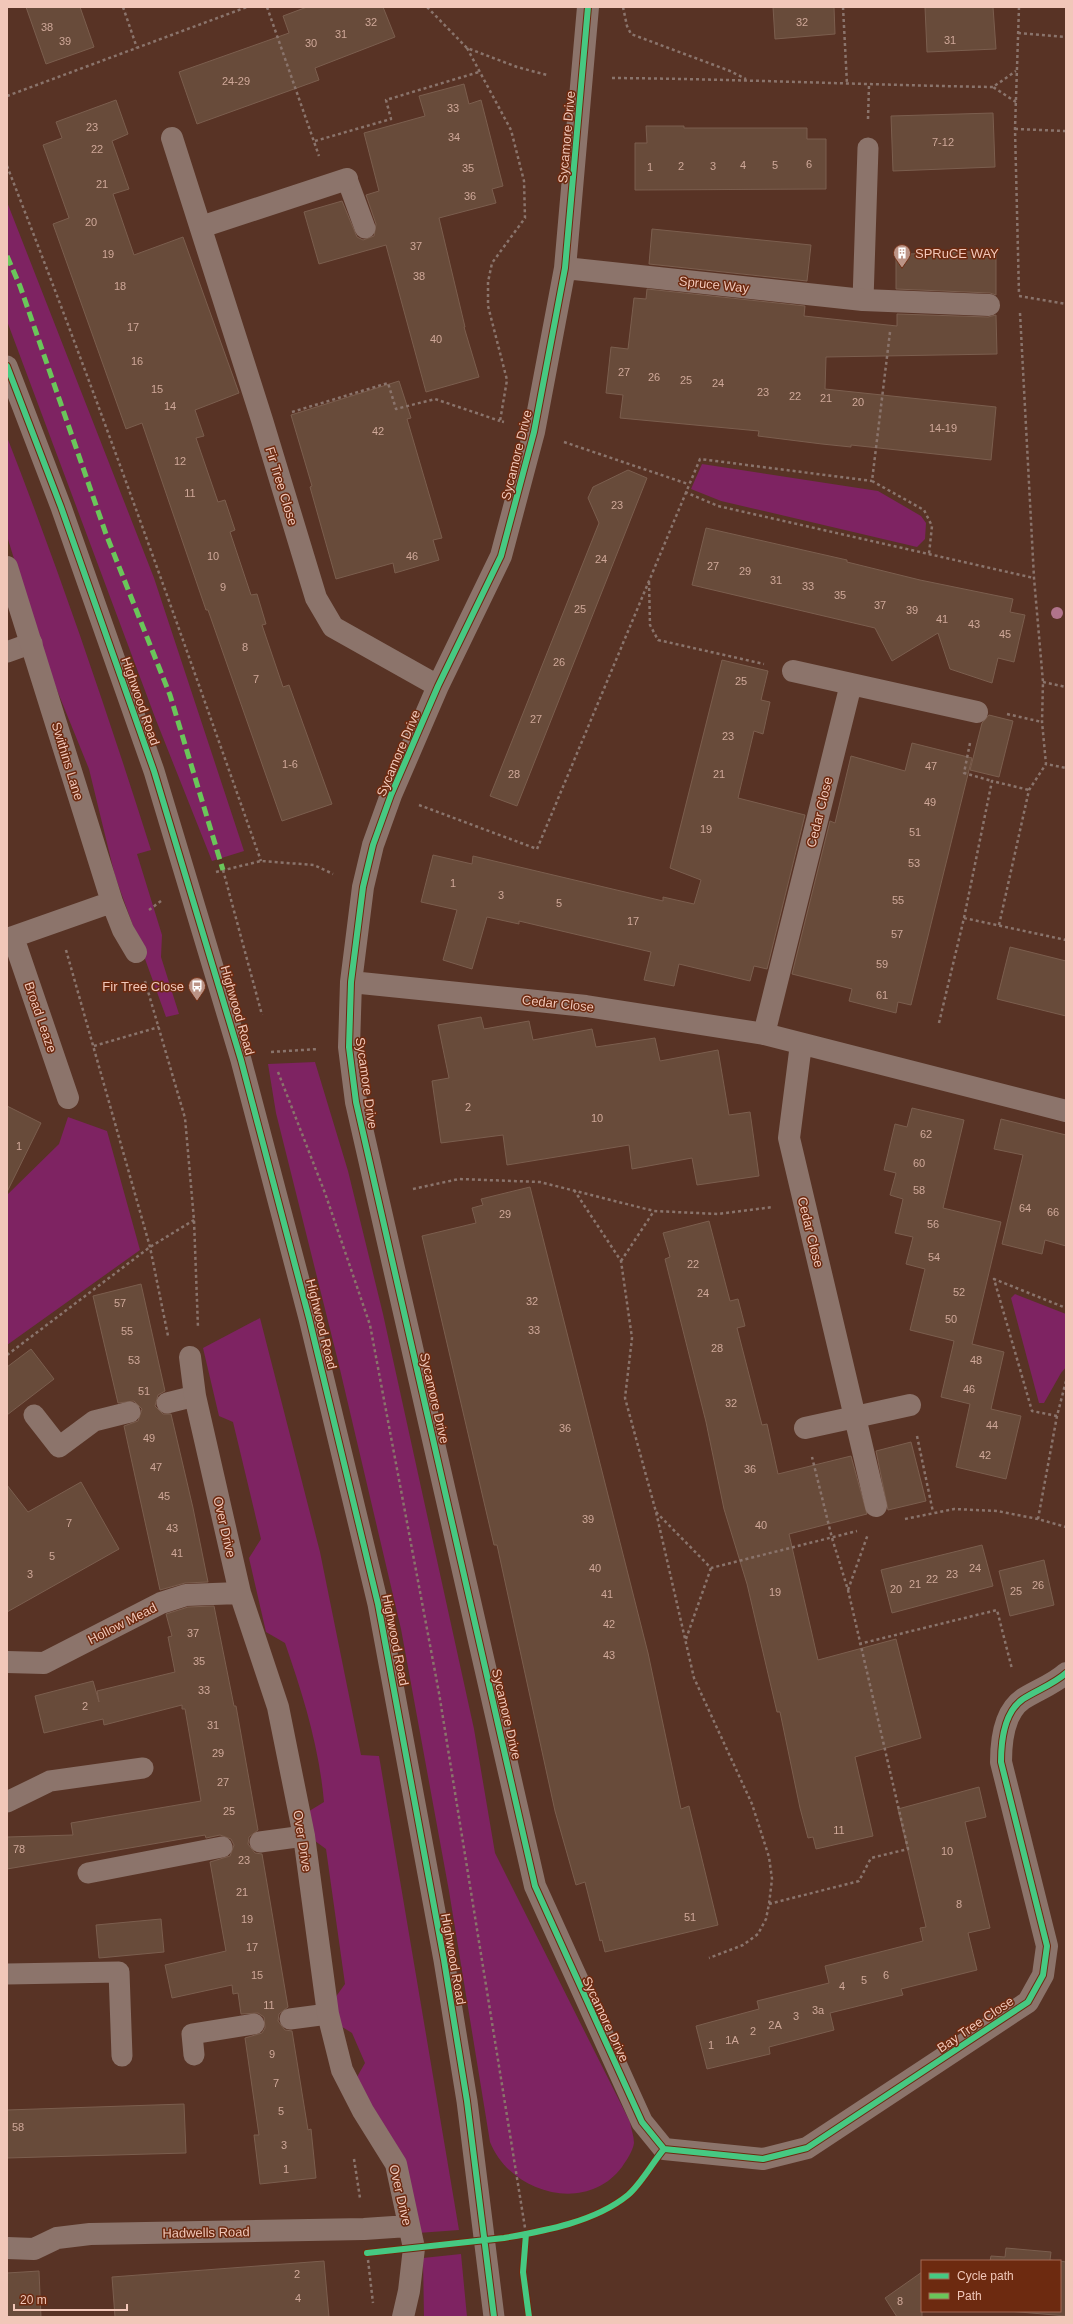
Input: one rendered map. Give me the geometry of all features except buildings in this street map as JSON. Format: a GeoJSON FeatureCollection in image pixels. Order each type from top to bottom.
{"type":"FeatureCollection","features":[{"type":"Feature","properties":{"kind":"street","name":"Sycamore Drive"},"geometry":{"type":"LineString","coordinates":[[588,7],[565,268],[534,432],[501,556],[438,686],[391,795],[373,845],[363,887],[351,982],[348,1047],[356,1102],[535,1886],[642,2122],[664,2149]]}},
{"type":"Feature","properties":{"kind":"street","name":"Fir Tree Close"},"geometry":{"type":"LineString","coordinates":[[172,138],[262,420],[316,598],[333,627],[438,686]]}},
{"type":"Feature","properties":{"kind":"street"},"geometry":{"type":"LineString","coordinates":[[201,227],[337,182]]}},
{"type":"Feature","properties":{"kind":"street","name":"Spruce Way"},"geometry":{"type":"LineString","coordinates":[[565,268],[894,303],[989,305]]}},
{"type":"Feature","properties":{"kind":"street","name":"Swithins Lane"},"geometry":{"type":"LineString","coordinates":[[7,567],[112,902],[123,930],[136,952]]}},
{"type":"Feature","properties":{"kind":"street"},"geometry":{"type":"LineString","coordinates":[[793,671],[977,712]]}},
{"type":"Feature","properties":{"kind":"street","name":"Cedar Close"},"geometry":{"type":"LineString","coordinates":[[764,1034],[851,684]]}},
{"type":"Feature","properties":{"kind":"street","name":"Broad Leaze"},"geometry":{"type":"LineString","coordinates":[[68,1098],[10,938],[112,902]]}},
{"type":"Feature","properties":{"kind":"street","name":"Cedar Close"},"geometry":{"type":"LineString","coordinates":[[351,982],[586,1006],[764,1034],[1066,1111]]}},
{"type":"Feature","properties":{"kind":"street","name":"Cedar Close"},"geometry":{"type":"LineString","coordinates":[[801,1044],[789,1138],[876,1506]]}},
{"type":"Feature","properties":{"kind":"street","name":"Over Drive"},"geometry":{"type":"LineString","coordinates":[[190,1357],[195,1396],[240,1593],[278,1708],[304,1836],[328,2014],[342,2070],[363,2111],[396,2164],[408,2226],[414,2248],[409,2291],[403,2317]]}},
{"type":"Feature","properties":{"kind":"street"},"geometry":{"type":"LineString","coordinates":[[805,1428],[910,1405]]}},
{"type":"Feature","properties":{"kind":"street","name":"Hollow Mead"},"geometry":{"type":"LineString","coordinates":[[7,1662],[44,1663],[161,1603],[186,1595],[240,1593]]}},
{"type":"Feature","properties":{"kind":"street","name":"Bay Tree Close"},"geometry":{"type":"LineString","coordinates":[[664,2149],[763,2159],[807,2148],[1028,2002],[1043,1975],[1047,1946],[1001,1762],[1001,1742],[1006,1723],[1021,1701],[1066,1673]]}},
{"type":"Feature","properties":{"kind":"street","name":"Hadwells Road"},"geometry":{"type":"LineString","coordinates":[[7,2248],[34,2248],[57,2238],[90,2234],[364,2229],[408,2226]]}},
{"type":"Feature","properties":{"kind":"lane"},"geometry":{"type":"LineString","coordinates":[[863,300],[868,148]]}},
{"type":"Feature","properties":{"kind":"lane"},"geometry":{"type":"LineString","coordinates":[[337,182],[365,228]]}},
{"type":"Feature","properties":{"kind":"lane","name":"Highwood Road"},"geometry":{"type":"LineString","coordinates":[[7,366],[109,643],[154,771],[241,1060],[309,1318],[378,1604],[444,1960],[467,2101],[494,2317]]}},
{"type":"Feature","properties":{"kind":"lane"},"geometry":{"type":"LineString","coordinates":[[7,652],[32,643]]}},
{"type":"Feature","properties":{"kind":"lane"},"geometry":{"type":"LineString","coordinates":[[167,1403],[195,1396]]}},
{"type":"Feature","properties":{"kind":"lane"},"geometry":{"type":"LineString","coordinates":[[34,1415],[59,1447],[94,1421],[130,1412]]}},
{"type":"Feature","properties":{"kind":"lane"},"geometry":{"type":"LineString","coordinates":[[7,1802],[50,1781],[143,1768]]}},
{"type":"Feature","properties":{"kind":"lane"},"geometry":{"type":"LineString","coordinates":[[260,1842],[304,1836]]}},
{"type":"Feature","properties":{"kind":"lane"},"geometry":{"type":"LineString","coordinates":[[88,1873],[222,1847]]}},
{"type":"Feature","properties":{"kind":"lane"},"geometry":{"type":"LineString","coordinates":[[7,1974],[119,1972],[122,2056]]}},
{"type":"Feature","properties":{"kind":"lane"},"geometry":{"type":"LineString","coordinates":[[290,2019],[328,2014]]}},
{"type":"Feature","properties":{"kind":"lane"},"geometry":{"type":"LineString","coordinates":[[194,2055],[192,2034],[254,2024]]}},
{"type":"Feature","properties":{"kind":"path"},"geometry":{"type":"LineString","coordinates":[[123,7],[136,48]]}},
{"type":"Feature","properties":{"kind":"path"},"geometry":{"type":"LineString","coordinates":[[236,7],[237,11]]}},
{"type":"Feature","properties":{"kind":"path"},"geometry":{"type":"LineString","coordinates":[[7,96],[248,7]]}},
{"type":"Feature","properties":{"kind":"path"},"geometry":{"type":"LineString","coordinates":[[267,7],[315,141],[337,182]]}},
{"type":"Feature","properties":{"kind":"path"},"geometry":{"type":"LineString","coordinates":[[427,7],[467,48],[517,67],[547,75]]}},
{"type":"Feature","properties":{"kind":"path"},"geometry":{"type":"LineString","coordinates":[[623,7],[627,26],[631,34],[746,79]]}},
{"type":"Feature","properties":{"kind":"path"},"geometry":{"type":"LineString","coordinates":[[843,7],[847,84]]}},
{"type":"Feature","properties":{"kind":"path"},"geometry":{"type":"LineString","coordinates":[[1019,7],[1016,70],[1016,129],[1020,304]]}},
{"type":"Feature","properties":{"kind":"path"},"geometry":{"type":"LineString","coordinates":[[1018,33],[1066,37]]}},
{"type":"Feature","properties":{"kind":"path"},"geometry":{"type":"LineString","coordinates":[[993,87],[1016,70]]}},
{"type":"Feature","properties":{"kind":"path"},"geometry":{"type":"LineString","coordinates":[[315,141],[391,119],[386,100],[479,72]]}},
{"type":"Feature","properties":{"kind":"path"},"geometry":{"type":"LineString","coordinates":[[611,78],[746,79],[847,84],[993,87],[1016,102]]}},
{"type":"Feature","properties":{"kind":"path"},"geometry":{"type":"LineString","coordinates":[[1016,129],[1066,131]]}},
{"type":"Feature","properties":{"kind":"path"},"geometry":{"type":"LineString","coordinates":[[7,166],[68,322],[171,605],[261,861]]}},
{"type":"Feature","properties":{"kind":"path"},"geometry":{"type":"LineString","coordinates":[[1019,296],[1066,304]]}},
{"type":"Feature","properties":{"kind":"path"},"geometry":{"type":"LineString","coordinates":[[872,481],[894,303]]}},
{"type":"Feature","properties":{"kind":"path"},"geometry":{"type":"LineString","coordinates":[[999,925],[1030,790],[1046,764],[1042,722],[1043,682],[1034,578],[1020,311]]}},
{"type":"Feature","properties":{"kind":"path"},"geometry":{"type":"LineString","coordinates":[[262,420],[388,383],[396,409],[435,399],[500,421]]}},
{"type":"Feature","properties":{"kind":"path"},"geometry":{"type":"LineString","coordinates":[[391,795],[536,849],[685,492],[700,460],[872,481],[924,510],[932,526],[929,554]]}},
{"type":"Feature","properties":{"kind":"path"},"geometry":{"type":"LineString","coordinates":[[685,492],[718,506],[1034,578]]}},
{"type":"Feature","properties":{"kind":"path"},"geometry":{"type":"LineString","coordinates":[[649,580],[650,626],[658,640],[793,671]]}},
{"type":"Feature","properties":{"kind":"path"},"geometry":{"type":"LineString","coordinates":[[1043,682],[1066,687]]}},
{"type":"Feature","properties":{"kind":"path"},"geometry":{"type":"LineString","coordinates":[[1046,764],[1066,768]]}},
{"type":"Feature","properties":{"kind":"path"},"geometry":{"type":"LineString","coordinates":[[939,1023],[964,918],[992,781],[1030,790]]}},
{"type":"Feature","properties":{"kind":"path"},"geometry":{"type":"LineString","coordinates":[[123,930],[187,881],[223,870],[261,861],[314,865],[363,887]]}},
{"type":"Feature","properties":{"kind":"path"},"geometry":{"type":"LineString","coordinates":[[223,870],[253,976],[263,1021]]}},
{"type":"Feature","properties":{"kind":"path"},"geometry":{"type":"LineString","coordinates":[[964,918],[1066,940]]}},
{"type":"Feature","properties":{"kind":"path"},"geometry":{"type":"LineString","coordinates":[[58,922],[150,1247],[170,1348],[190,1357]]}},
{"type":"Feature","properties":{"kind":"path"},"geometry":{"type":"LineString","coordinates":[[136,952],[185,1118],[194,1220],[196,1318]]}},
{"type":"Feature","properties":{"kind":"path"},"geometry":{"type":"LineString","coordinates":[[94,1046],[159,1027]]}},
{"type":"Feature","properties":{"kind":"path"},"geometry":{"type":"LineString","coordinates":[[268,1044],[273,1059]]}},
{"type":"Feature","properties":{"kind":"path"},"geometry":{"type":"LineString","coordinates":[[241,1060],[270,1052],[348,1047]]}},
{"type":"Feature","properties":{"kind":"path"},"geometry":{"type":"LineString","coordinates":[[276,1066],[325,1193],[370,1325],[439,1693],[526,2234]]}},
{"type":"Feature","properties":{"kind":"path"},"geometry":{"type":"LineString","coordinates":[[413,1189],[459,1179],[540,1182],[654,1211],[718,1214],[804,1202]]}},
{"type":"Feature","properties":{"kind":"path"},"geometry":{"type":"LineString","coordinates":[[574,1190],[621,1261],[632,1338],[625,1398],[656,1512],[694,1678],[752,1804],[769,1857],[772,1879],[769,1904],[766,1919],[758,1934],[743,1945],[709,1958]]}},
{"type":"Feature","properties":{"kind":"path"},"geometry":{"type":"LineString","coordinates":[[621,1261],[654,1211]]}},
{"type":"Feature","properties":{"kind":"path"},"geometry":{"type":"LineString","coordinates":[[7,1355],[150,1247],[194,1220]]}},
{"type":"Feature","properties":{"kind":"path"},"geometry":{"type":"LineString","coordinates":[[1057,1416],[1032,1411],[994,1279],[1066,1308]]}},
{"type":"Feature","properties":{"kind":"path"},"geometry":{"type":"LineString","coordinates":[[1038,1519],[1057,1416],[1066,1381]]}},
{"type":"Feature","properties":{"kind":"path"},"geometry":{"type":"LineString","coordinates":[[910,1405],[933,1512]]}},
{"type":"Feature","properties":{"kind":"path"},"geometry":{"type":"LineString","coordinates":[[769,1904],[859,1881],[871,1858],[908,1849],[859,1644],[848,1590],[832,1538],[805,1428]]}},
{"type":"Feature","properties":{"kind":"path"},"geometry":{"type":"LineString","coordinates":[[898,1521],[933,1512],[954,1509],[997,1511],[1038,1519],[1066,1527]]}},
{"type":"Feature","properties":{"kind":"path"},"geometry":{"type":"LineString","coordinates":[[656,1512],[711,1568]]}},
{"type":"Feature","properties":{"kind":"path"},"geometry":{"type":"LineString","coordinates":[[848,1590],[870,1528]]}},
{"type":"Feature","properties":{"kind":"path"},"geometry":{"type":"LineString","coordinates":[[711,1568],[862,1530]]}},
{"type":"Feature","properties":{"kind":"path"},"geometry":{"type":"LineString","coordinates":[[685,1640],[711,1568]]}},
{"type":"Feature","properties":{"kind":"path"},"geometry":{"type":"LineString","coordinates":[[859,1644],[997,1610],[1021,1701]]}},
{"type":"Feature","properties":{"kind":"path"},"geometry":{"type":"LineString","coordinates":[[354,2153],[374,2310]]}},
{"type":"Feature","properties":{"kind":"shaded area"},"geometry":{"type":"Polygon","coordinates":[[[7,202],[154,578],[244,851],[212,861],[156,720],[7,321],[7,202]]]}},
{"type":"Feature","properties":{"kind":"shaded area"},"geometry":{"type":"Polygon","coordinates":[[[7,437],[46,539],[82,642],[151,850],[137,854],[162,935],[161,957],[179,1014],[166,1017],[115,876],[89,769],[46,663],[7,536],[7,437]]]}},
{"type":"Feature","properties":{"kind":"shaded area"},"geometry":{"type":"Polygon","coordinates":[[[702,464],[878,491],[921,516],[926,523],[925,539],[917,547],[721,501],[691,489],[702,464]]]}},
{"type":"Feature","properties":{"kind":"shaded area"},"geometry":{"type":"Polygon","coordinates":[[[315,1062],[348,1171],[383,1314],[474,1729],[495,1853],[630,2122],[634,2138],[632,2149],[622,2167],[607,2182],[589,2191],[570,2194],[550,2192],[531,2185],[514,2174],[500,2160],[490,2142],[449,1891],[401,1629],[338,1361],[276,1113],[268,1064],[315,1062]]]}},
{"type":"Feature","properties":{"kind":"shaded area"},"geometry":{"type":"Polygon","coordinates":[[[68,1117],[107,1131],[140,1250],[7,1345],[7,1195],[59,1144],[68,1117]]]}},
{"type":"Feature","properties":{"kind":"shaded area"},"geometry":{"type":"Polygon","coordinates":[[[1015,1294],[1066,1314],[1066,1367],[1044,1403],[1039,1403],[1011,1298],[1015,1294]]]}},
{"type":"Feature","properties":{"kind":"shaded area"},"geometry":{"type":"Polygon","coordinates":[[[260,1318],[320,1552],[361,1755],[379,1756],[459,2230],[418,2233],[357,2077],[365,2063],[352,2033],[339,2025],[335,1998],[345,1984],[326,1849],[311,1838],[306,1813],[324,1802],[322,1781],[314,1741],[304,1701],[285,1643],[266,1632],[249,1558],[261,1539],[233,1422],[219,1416],[203,1348],[260,1318]]]}},
{"type":"Feature","properties":{"kind":"shaded area"},"geometry":{"type":"Polygon","coordinates":[[[461,2254],[467,2317],[424,2317],[423,2258],[461,2254]]]}},
{"type":"Feature","properties":{"kind":"marked path"},"geometry":{"type":"LineString","coordinates":[[7,256],[20,286],[106,534],[170,695],[223,870]]}},
{"type":"Feature","properties":{"kind":"cycle path"},"geometry":{"type":"LineString","coordinates":[[588,7],[565,268],[534,432],[501,556],[438,686],[391,795],[373,845],[363,887],[351,982],[349,1047],[356,1102],[535,1886],[642,2122],[664,2149]]}},
{"type":"Feature","properties":{"kind":"cycle path"},"geometry":{"type":"LineString","coordinates":[[7,366],[61,507],[154,771],[241,1060],[309,1318],[378,1604],[444,1960],[467,2101],[494,2317]]}},
{"type":"Feature","properties":{"kind":"cycle path"},"geometry":{"type":"LineString","coordinates":[[664,2149],[763,2159],[807,2148],[1028,2002],[1043,1975],[1047,1946],[1001,1762],[1003,1737],[1008,1719],[1017,1705],[1023,1699],[1051,1684],[1066,1673]]}},
{"type":"Feature","properties":{"kind":"cycle path"},"geometry":{"type":"LineString","coordinates":[[367,2253],[504,2238],[536,2232],[585,2219],[615,2204],[628,2195],[638,2185],[664,2149]]}},
{"type":"Feature","properties":{"kind":"cycle path"},"geometry":{"type":"LineString","coordinates":[[526,2234],[523,2272],[529,2317]]}},
{"type":"Feature","properties":{"kind":"place","name":"SPRuCE WAY"},"geometry":{"type":"Point","coordinates":[902,268]}},
{"type":"Feature","properties":{"kind":"place","name":"Fir Tree Close"},"geometry":{"type":"Point","coordinates":[197,1001]}}]}
